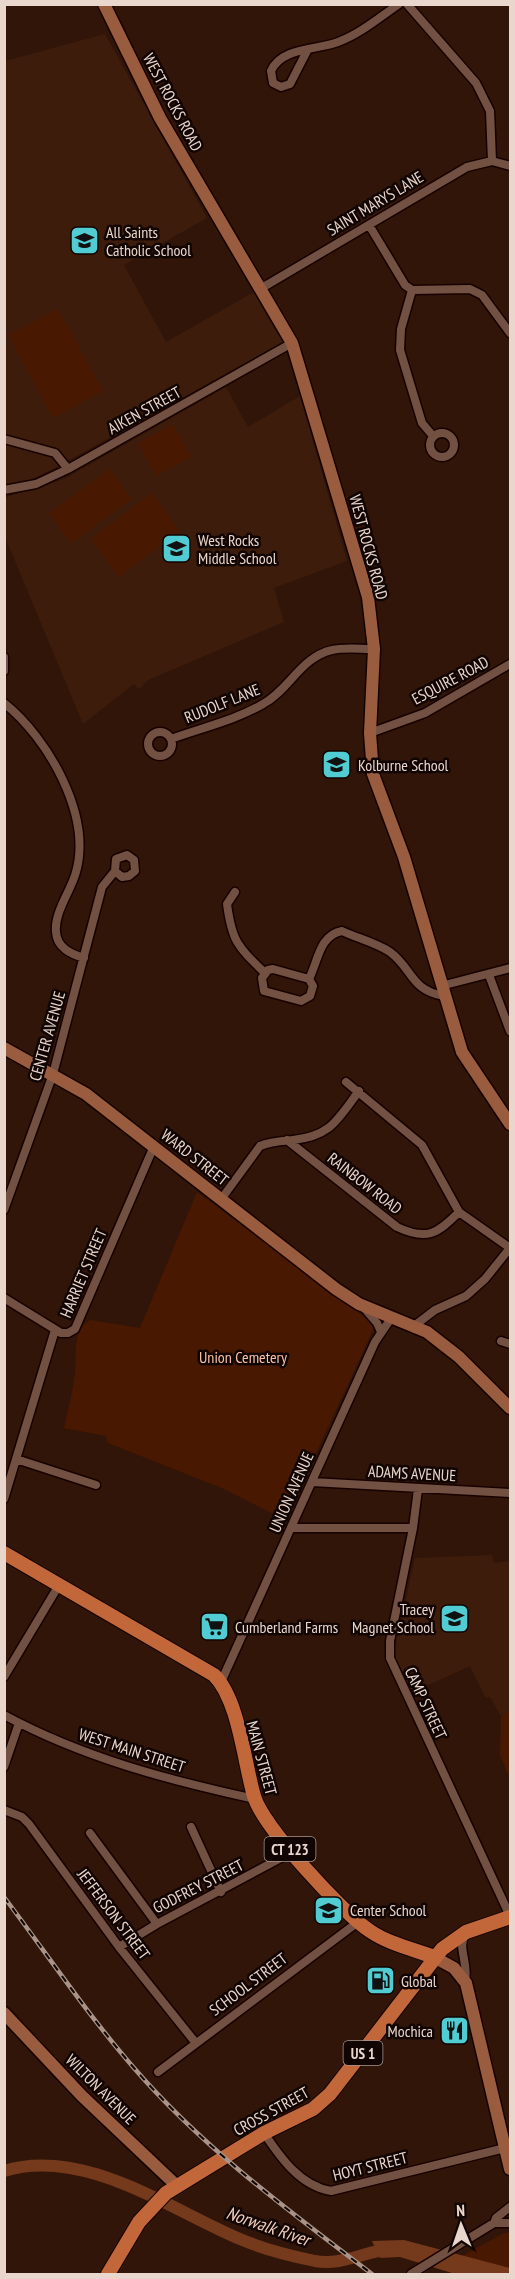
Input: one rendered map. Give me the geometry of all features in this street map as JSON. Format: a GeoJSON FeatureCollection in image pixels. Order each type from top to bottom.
{"type":"FeatureCollection","features":[{"type":"Feature","properties":{"kind":"main road","name":"WEST ROCKS ROAD"},"geometry":{"type":"LineString","coordinates":[[104,4],[160,118],[292,343],[368,597],[374,649],[370,733],[373,774],[417,898],[433,948],[442,991],[462,1052],[510,1124]]}},
{"type":"Feature","properties":{"kind":"main road","name":"WARD STREET"},"geometry":{"type":"LineString","coordinates":[[4,1048],[86,1094],[359,1304],[427,1332],[459,1357],[510,1408]]}},
{"type":"Feature","properties":{"kind":"main road","name":"MAIN STREET"},"geometry":{"type":"LineString","coordinates":[[4,1553],[197,1663],[221,1682],[232,1708],[255,1799],[266,1822],[358,1922],[383,1939],[434,1957],[454,1968],[465,1980]]}},
{"type":"Feature","properties":{"kind":"main road","name":"US 1"},"geometry":{"type":"LineString","coordinates":[[434,1957],[466,1932],[510,1916]]}},
{"type":"Feature","properties":{"kind":"main road","name":"CROSS STREET"},"geometry":{"type":"LineString","coordinates":[[108,2274],[140,2222],[172,2189],[264,2133],[308,2111],[330,2094],[434,1957]]}},
{"type":"Feature","properties":{"kind":"main road"},"geometry":{"type":"LineString","coordinates":[[465,1980],[471,1995],[510,2169]]}},
{"type":"Feature","properties":{"kind":"main road","name":"WILTON AVENUE"},"geometry":{"type":"LineString","coordinates":[[4,2013],[172,2189]]}},
{"type":"Feature","properties":{"kind":"street"},"geometry":{"type":"LineString","coordinates":[[307,51],[290,84],[281,87],[273,83],[270,71],[276,62],[295,52],[307,51],[351,37],[399,4]]}},
{"type":"Feature","properties":{"kind":"street"},"geometry":{"type":"LineString","coordinates":[[407,4],[476,83],[490,111],[492,161],[510,166]]}},
{"type":"Feature","properties":{"kind":"street","name":"SAINT MARYS LANE"},"geometry":{"type":"LineString","coordinates":[[260,289],[444,178],[467,167],[492,161]]}},
{"type":"Feature","properties":{"kind":"street"},"geometry":{"type":"LineString","coordinates":[[369,225],[405,285],[412,290],[470,289],[482,295],[510,333]]}},
{"type":"Feature","properties":{"kind":"street"},"geometry":{"type":"LineString","coordinates":[[412,290],[401,329],[400,350],[422,423],[433,436]]}},
{"type":"Feature","properties":{"kind":"street","name":"AIKEN STREET"},"geometry":{"type":"LineString","coordinates":[[4,490],[36,484],[68,469],[292,343]]}},
{"type":"Feature","properties":{"kind":"street"},"geometry":{"type":"LineString","coordinates":[[4,439],[55,453],[68,469]]}},
{"type":"Feature","properties":{"kind":"street","name":"RUDOLF LANE"},"geometry":{"type":"LineString","coordinates":[[171,739],[260,706],[283,690],[308,662],[322,653],[334,650],[374,649]]}},
{"type":"Feature","properties":{"kind":"street"},"geometry":{"type":"LineString","coordinates":[[4,657],[4,671]]}},
{"type":"Feature","properties":{"kind":"street","name":"ESQUIRE ROAD"},"geometry":{"type":"LineString","coordinates":[[370,733],[425,713],[510,664]]}},
{"type":"Feature","properties":{"kind":"street"},"geometry":{"type":"LineString","coordinates":[[4,703],[20,716],[36,738],[70,794],[80,837],[80,856],[55,928],[58,943],[70,954],[84,958]]}},
{"type":"Feature","properties":{"kind":"street","name":"CENTER AVENUE"},"geometry":{"type":"LineString","coordinates":[[4,1210],[53,1074],[102,887],[115,871]]}},
{"type":"Feature","properties":{"kind":"street"},"geometry":{"type":"LineString","coordinates":[[236,892],[227,904],[231,933],[245,954],[265,973]]}},
{"type":"Feature","properties":{"kind":"street"},"geometry":{"type":"LineString","coordinates":[[309,979],[273,969],[265,973],[261,983],[264,991],[301,1001],[306,1000],[313,992],[309,979],[315,968],[319,949],[335,932],[342,931],[390,952],[417,986],[430,993],[510,969]]}},
{"type":"Feature","properties":{"kind":"street"},"geometry":{"type":"LineString","coordinates":[[489,975],[510,1031]]}},
{"type":"Feature","properties":{"kind":"street"},"geometry":{"type":"LineString","coordinates":[[346,1082],[422,1145],[459,1212],[510,1248],[485,1279],[466,1296],[435,1310],[414,1326]]}},
{"type":"Feature","properties":{"kind":"street"},"geometry":{"type":"LineString","coordinates":[[222,1198],[260,1146],[268,1142],[323,1133],[359,1091]]}},
{"type":"Feature","properties":{"kind":"street","name":"RAINBOW ROAD"},"geometry":{"type":"LineString","coordinates":[[287,1140],[397,1227],[408,1232],[421,1235],[432,1234],[459,1212]]}},
{"type":"Feature","properties":{"kind":"street","name":"HARRIET STREET"},"geometry":{"type":"LineString","coordinates":[[4,1499],[55,1330],[68,1333],[77,1327],[154,1146]]}},
{"type":"Feature","properties":{"kind":"street"},"geometry":{"type":"LineString","coordinates":[[4,1298],[55,1330]]}},
{"type":"Feature","properties":{"kind":"street","name":"WARD STREET"},"geometry":{"type":"LineString","coordinates":[[359,1304],[375,1320],[381,1332]]}},
{"type":"Feature","properties":{"kind":"street","name":"UNION AVENUE"},"geometry":{"type":"LineString","coordinates":[[221,1682],[381,1332],[392,1317]]}},
{"type":"Feature","properties":{"kind":"street"},"geometry":{"type":"LineString","coordinates":[[501,1341],[510,1344]]}},
{"type":"Feature","properties":{"kind":"street"},"geometry":{"type":"LineString","coordinates":[[16,1460],[96,1485]]}},
{"type":"Feature","properties":{"kind":"street","name":"ADAMS AVENUE"},"geometry":{"type":"LineString","coordinates":[[312,1482],[510,1493]]}},
{"type":"Feature","properties":{"kind":"street","name":"CAMP STREET"},"geometry":{"type":"LineString","coordinates":[[418,1489],[413,1528],[390,1641],[390,1658],[510,1916]]}},
{"type":"Feature","properties":{"kind":"street"},"geometry":{"type":"LineString","coordinates":[[291,1528],[413,1528]]}},
{"type":"Feature","properties":{"kind":"street"},"geometry":{"type":"LineString","coordinates":[[4,1677],[59,1584]]}},
{"type":"Feature","properties":{"kind":"street","name":"WEST MAIN STREET"},"geometry":{"type":"LineString","coordinates":[[4,1715],[96,1758],[165,1779],[255,1799]]}},
{"type":"Feature","properties":{"kind":"street"},"geometry":{"type":"LineString","coordinates":[[4,1767],[19,1723]]}},
{"type":"Feature","properties":{"kind":"street","name":"JEFFERSON STREET"},"geometry":{"type":"LineString","coordinates":[[4,1810],[26,1820],[119,1947],[195,2042]]}},
{"type":"Feature","properties":{"kind":"street"},"geometry":{"type":"LineString","coordinates":[[191,1827],[221,1892]]}},
{"type":"Feature","properties":{"kind":"street"},"geometry":{"type":"LineString","coordinates":[[90,1833],[157,1924]]}},
{"type":"Feature","properties":{"kind":"street","name":"GODFREY STREET"},"geometry":{"type":"LineString","coordinates":[[119,1947],[157,1924],[221,1892],[292,1852]]}},
{"type":"Feature","properties":{"kind":"street","name":"SCHOOL STREET"},"geometry":{"type":"LineString","coordinates":[[158,2072],[195,2042],[358,1922]]}},
{"type":"Feature","properties":{"kind":"street"},"geometry":{"type":"LineString","coordinates":[[465,1980],[467,1970],[462,1941],[466,1932]]}},
{"type":"Feature","properties":{"kind":"street","name":"HOYT STREET"},"geometry":{"type":"LineString","coordinates":[[264,2133],[289,2167],[308,2181],[331,2191],[505,2148]]}},
{"type":"Feature","properties":{"kind":"street"},"geometry":{"type":"LineString","coordinates":[[494,2223],[496,2218],[510,2207]]}},
{"type":"Feature","properties":{"kind":"street"},"geometry":{"type":"LineString","coordinates":[[411,2274],[494,2223],[510,2223]]}},
{"type":"Feature","properties":{"kind":"shaded area","name":"All Saints Catholic School"},"geometry":{"type":"Polygon","coordinates":[[[105,34],[207,218],[124,265],[166,342],[254,292],[283,342],[53,469],[30,480],[5,485],[5,61],[105,34]]]}},
{"type":"Feature","properties":{"kind":"shaded area","name":"West Rocks Middle School"},"geometry":{"type":"Polygon","coordinates":[[[226,387],[248,427],[300,396],[347,561],[274,588],[284,622],[148,680],[139,689],[134,684],[83,724],[5,537],[4,498],[64,479],[226,387]]]}},
{"type":"Feature","properties":{"kind":"shaded area","name":"Tracey Magnet School"},"geometry":{"type":"Polygon","coordinates":[[[492,1555],[494,1563],[510,1561],[510,1710],[501,1716],[490,1697],[486,1698],[470,1666],[411,1693],[396,1662],[395,1648],[415,1558],[492,1555]]]}},
{"type":"Feature","properties":{"kind":"shaded area"},"geometry":{"type":"Polygon","coordinates":[[[404,2240],[510,2268],[510,2274],[455,2274],[400,2257],[380,2258],[372,2241],[404,2240]]]}},
{"type":"Feature","properties":{"kind":"green space"},"geometry":{"type":"Polygon","coordinates":[[[58,309],[103,391],[53,418],[8,335],[58,309]]]}},
{"type":"Feature","properties":{"kind":"green space"},"geometry":{"type":"Polygon","coordinates":[[[173,424],[191,457],[156,476],[138,443],[173,424]]]}},
{"type":"Feature","properties":{"kind":"green space"},"geometry":{"type":"Polygon","coordinates":[[[110,469],[132,499],[71,543],[49,513],[110,469]]]}},
{"type":"Feature","properties":{"kind":"green space"},"geometry":{"type":"Polygon","coordinates":[[[152,493],[180,531],[119,577],[91,539],[152,493]]]}},
{"type":"Feature","properties":{"kind":"green space","name":"Union Cemetery"},"geometry":{"type":"Polygon","coordinates":[[[197,1192],[366,1318],[374,1328],[285,1520],[224,1489],[108,1443],[106,1436],[64,1428],[73,1386],[76,1343],[80,1330],[90,1320],[140,1328],[197,1192]]]}},
{"type":"Feature","properties":{"kind":"green space"},"geometry":{"type":"Polygon","coordinates":[[[510,1710],[510,1778],[500,1756],[501,1716],[510,1710]]]}},
{"type":"Feature","properties":{"kind":"green space"},"geometry":{"type":"Polygon","coordinates":[[[504,2233],[510,2233],[510,2268],[462,2256],[504,2233]]]}},
{"type":"Feature","properties":{"kind":"waterway","name":"Norwalk River"},"geometry":{"type":"LineString","coordinates":[[4,2171],[34,2166],[64,2167],[95,2174],[156,2198],[249,2243],[315,2261],[335,2262],[391,2249]]}},
{"type":"Feature","properties":{"kind":"railway"},"geometry":{"type":"LineString","coordinates":[[4,1897],[100,2027],[160,2097],[247,2177],[372,2274]]}},
{"type":"Feature","properties":{"kind":"place","name":"All Saints Catholic School"},"geometry":{"type":"Point","coordinates":[85,241]}},
{"type":"Feature","properties":{"kind":"place","name":"West Rocks Middle School"},"geometry":{"type":"Point","coordinates":[177,549]}},
{"type":"Feature","properties":{"kind":"place","name":"Kolburne School"},"geometry":{"type":"Point","coordinates":[337,765]}},
{"type":"Feature","properties":{"kind":"place","name":"Tracey Magnet School"},"geometry":{"type":"Point","coordinates":[455,1618]}},
{"type":"Feature","properties":{"kind":"place","name":"Cumberland Farms"},"geometry":{"type":"Point","coordinates":[214,1627]}},
{"type":"Feature","properties":{"kind":"place","name":"Center School"},"geometry":{"type":"Point","coordinates":[329,1910]}},
{"type":"Feature","properties":{"kind":"place","name":"Global"},"geometry":{"type":"Point","coordinates":[380,1981]}},
{"type":"Feature","properties":{"kind":"place","name":"Mochica"},"geometry":{"type":"Point","coordinates":[454,2031]}}]}
